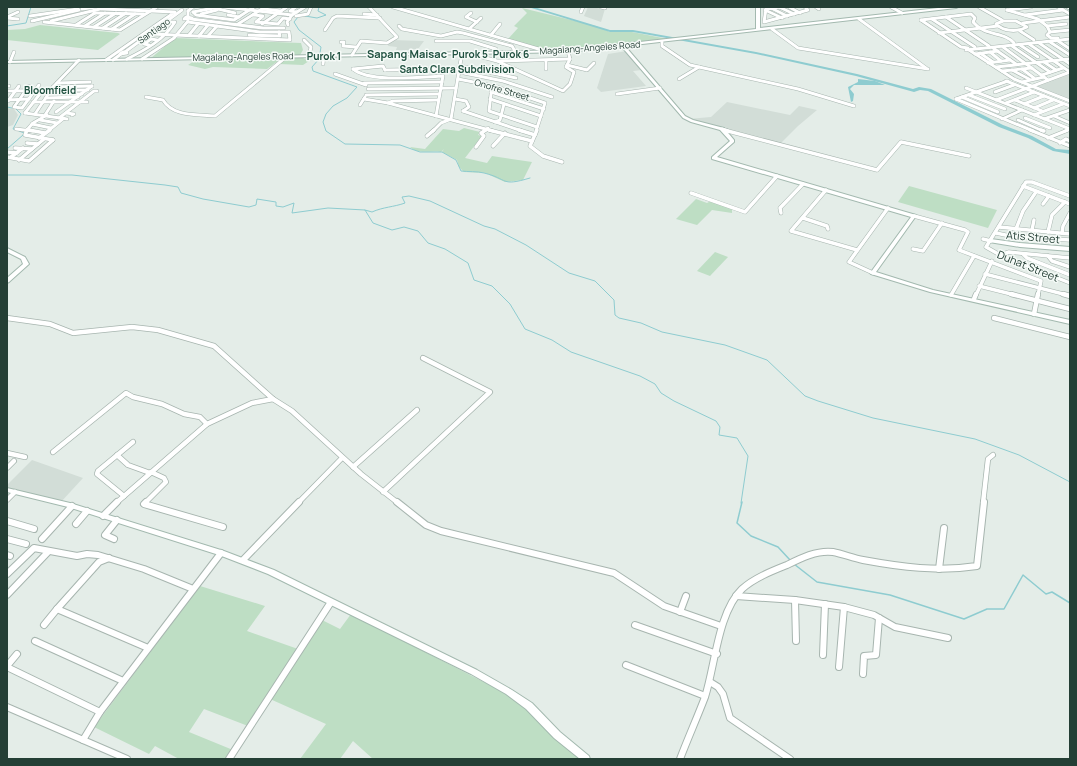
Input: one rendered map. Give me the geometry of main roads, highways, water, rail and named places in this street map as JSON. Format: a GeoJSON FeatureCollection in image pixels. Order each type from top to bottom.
{"type":"FeatureCollection","features":[{"type":"Feature","properties":{"kind":"water"},"geometry":{"type":"Polygon","coordinates":[[[858,79],[875,81],[885,85],[854,85],[850,89],[854,94],[853,101],[851,102],[848,87],[858,82],[858,79]]]}},
{"type":"Feature","properties":{"kind":"waterway"},"geometry":{"type":"LineString","coordinates":[[7,26],[26,23],[31,7]]}},
{"type":"Feature","properties":{"kind":"waterway"},"geometry":{"type":"LineString","coordinates":[[305,16],[317,18],[326,15],[318,11],[319,7]]}},
{"type":"Feature","properties":{"kind":"waterway"},"geometry":{"type":"LineString","coordinates":[[530,7],[610,31],[633,31],[756,53],[857,75],[914,91],[919,88],[929,90],[1001,126],[1030,137],[1055,150],[1070,152]]}},
{"type":"Feature","properties":{"kind":"waterway"},"geometry":{"type":"LineString","coordinates":[[298,17],[294,22],[299,30],[321,47],[319,59],[312,67],[313,71],[357,87],[347,98],[333,106],[326,114],[323,122],[326,131],[345,144],[400,145],[420,152],[442,152],[456,160],[461,171],[484,173],[509,182],[530,178]]}},
{"type":"Feature","properties":{"kind":"waterway"},"geometry":{"type":"LineString","coordinates":[[7,107],[12,108]]}},
{"type":"Feature","properties":{"kind":"waterway"},"geometry":{"type":"LineString","coordinates":[[15,108],[21,114],[13,129],[16,130]]}},
{"type":"Feature","properties":{"kind":"waterway"},"geometry":{"type":"LineString","coordinates":[[7,149],[23,135],[24,133],[19,131]]}},
{"type":"Feature","properties":{"kind":"waterway"},"geometry":{"type":"LineString","coordinates":[[7,175],[72,175],[165,185],[178,187],[181,193],[203,199],[249,207],[256,205],[257,199],[276,202],[276,206],[283,207],[294,203],[292,213],[328,208],[365,210]]}},
{"type":"Feature","properties":{"kind":"waterway"},"geometry":{"type":"LineString","coordinates":[[365,210],[372,212],[405,203],[402,197],[409,196],[430,201],[484,226],[495,229],[526,245],[569,273],[595,281],[614,300],[615,315],[619,318],[641,323],[662,332],[725,345],[767,360],[805,396],[873,418],[975,439],[1019,455],[1070,482]]}},
{"type":"Feature","properties":{"kind":"waterway"},"geometry":{"type":"LineString","coordinates":[[365,210],[373,223],[392,230],[404,227],[418,231],[428,243],[445,249],[468,263],[474,280],[492,286],[510,304],[525,329],[552,340],[571,352],[640,376],[655,384],[661,393],[674,401],[716,421],[720,427],[719,435],[737,438],[748,456],[741,503]]}},
{"type":"Feature","properties":{"kind":"waterway"},"geometry":{"type":"LineString","coordinates":[[742,502],[737,523],[751,536],[778,547],[790,560]]}},
{"type":"Feature","properties":{"kind":"waterway"},"geometry":{"type":"LineString","coordinates":[[794,564],[817,582],[890,595],[964,619],[987,609],[1004,609],[1023,575],[1046,594],[1052,592],[1070,603]]}},
{"type":"Feature","properties":{"kind":"district","name":"Sapang Maisac"},"geometry":{"type":"Point","coordinates":[407,54]}},
{"type":"Feature","properties":{"kind":"district","name":"Purok 5"},"geometry":{"type":"Point","coordinates":[470,54]}},
{"type":"Feature","properties":{"kind":"district","name":"Purok 6"},"geometry":{"type":"Point","coordinates":[511,54]}},
{"type":"Feature","properties":{"kind":"district","name":"Purok 1"},"geometry":{"type":"Point","coordinates":[324,56]}},
{"type":"Feature","properties":{"kind":"district","name":"Santa Clara Subdivision"},"geometry":{"type":"Point","coordinates":[457,69]}},
{"type":"Feature","properties":{"kind":"district","name":"Bloomfield"},"geometry":{"type":"Point","coordinates":[50,90]}}]}
